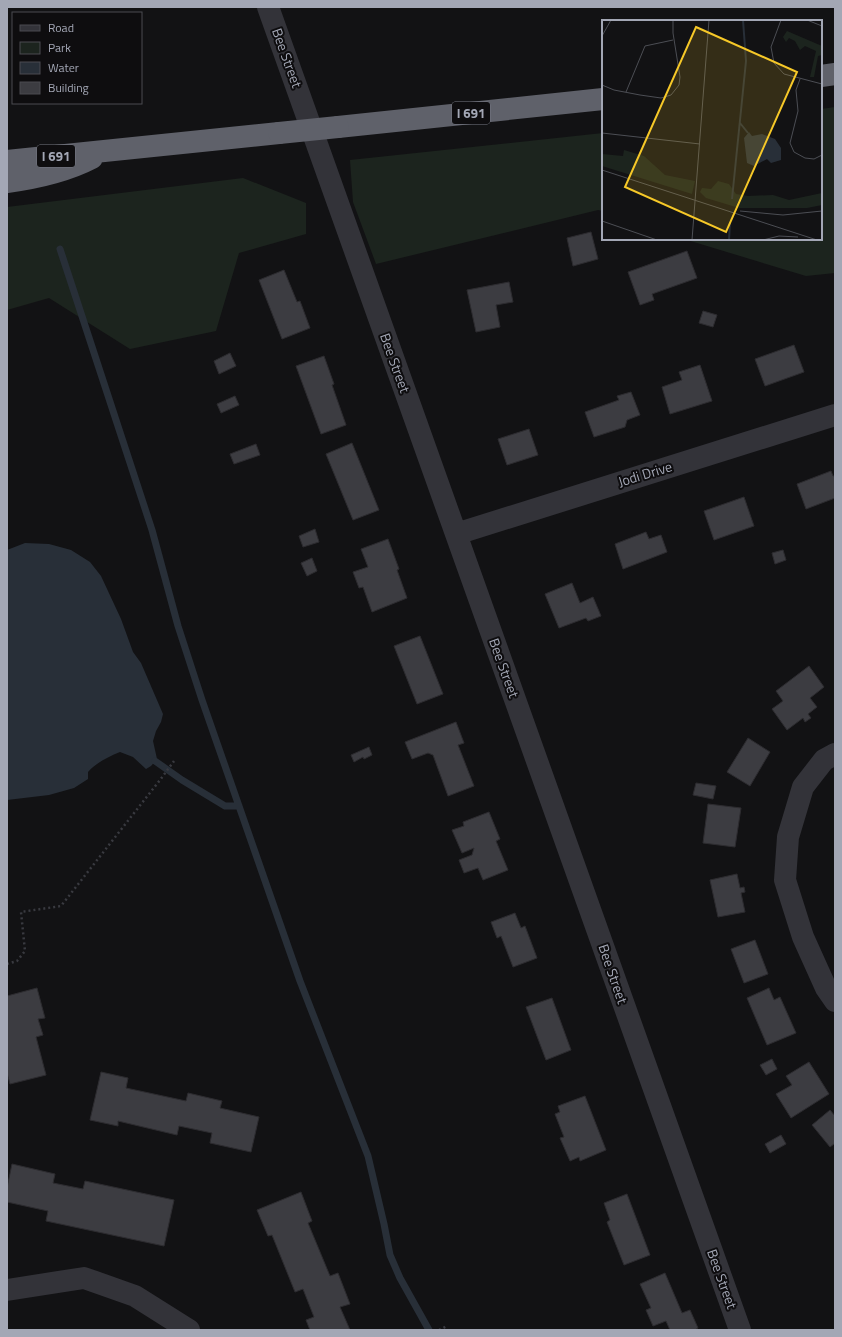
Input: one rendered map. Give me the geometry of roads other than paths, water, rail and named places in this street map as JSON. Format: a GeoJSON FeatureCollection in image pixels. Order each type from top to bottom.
{"type":"FeatureCollection","features":[{"type":"Feature","properties":{"kind":"highway"},"geometry":{"type":"LineString","coordinates":[[822,76],[835,74]]}},
{"type":"Feature","properties":{"kind":"highway","name":"I 691"},"geometry":{"type":"LineString","coordinates":[[7,161],[602,99]]}},
{"type":"Feature","properties":{"kind":"highway"},"geometry":{"type":"LineString","coordinates":[[7,182],[32,179],[63,171],[105,150]]}},
{"type":"Feature","properties":{"kind":"street","name":"Bee Street"},"geometry":{"type":"LineString","coordinates":[[268,7],[740,1330]]}},
{"type":"Feature","properties":{"kind":"street","name":"Jodi Drive"},"geometry":{"type":"LineString","coordinates":[[456,534],[835,415]]}},
{"type":"Feature","properties":{"kind":"street"},"geometry":{"type":"LineString","coordinates":[[835,754],[824,760],[803,787],[788,837],[785,880],[803,937],[826,988],[835,1002]]}},
{"type":"Feature","properties":{"kind":"street"},"geometry":{"type":"LineString","coordinates":[[7,1290],[84,1278],[135,1296],[189,1330]]}},
{"type":"Feature","properties":{"kind":"water"},"geometry":{"type":"Polygon","coordinates":[[[25,543],[49,544],[71,550],[90,562],[101,576],[121,619],[133,652],[141,663],[163,714],[153,741],[157,759],[146,769],[133,757],[120,752],[95,765],[88,772],[88,779],[74,788],[49,795],[7,800],[7,550],[25,543]]]}},
{"type":"Feature","properties":{"kind":"waterway"},"geometry":{"type":"LineString","coordinates":[[60,249],[152,530],[178,626],[202,700],[300,981],[368,1156],[390,1255],[400,1278],[429,1330]]}},
{"type":"Feature","properties":{"kind":"waterway"},"geometry":{"type":"LineString","coordinates":[[155,761],[182,780],[225,806],[239,806]]}}]}
